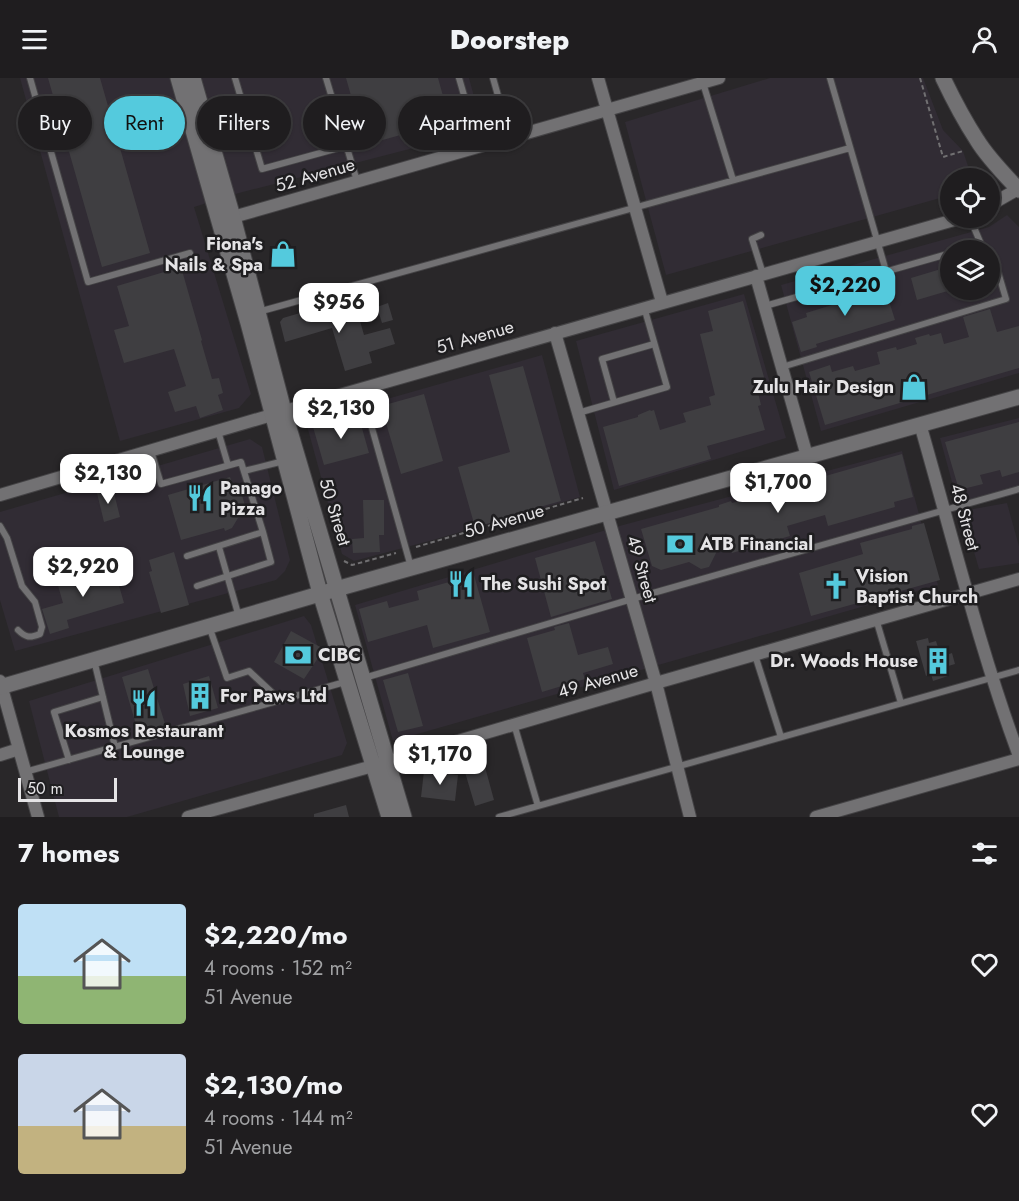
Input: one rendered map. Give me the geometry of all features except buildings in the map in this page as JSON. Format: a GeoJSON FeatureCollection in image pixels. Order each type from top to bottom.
{"type":"FeatureCollection","features":[{"type":"Feature","properties":{"kind":"main road","name":"50 Street"},"geometry":{"type":"LineString","coordinates":[[178,78],[258,312],[278,413],[284,461],[320,593],[388,817]]}},
{"type":"Feature","properties":{"kind":"main road","name":"50 Street"},"geometry":{"type":"LineString","coordinates":[[193,78],[248,323],[337,588],[404,817]]}},
{"type":"Feature","properties":{"kind":"main road"},"geometry":{"type":"LineString","coordinates":[[943,78],[977,141],[1018,189]]}},
{"type":"Feature","properties":{"kind":"main road","name":"50 Avenue"},"geometry":{"type":"LineString","coordinates":[[0,684],[1019,396]]}},
{"type":"Feature","properties":{"kind":"street"},"geometry":{"type":"LineString","coordinates":[[598,78],[662,302]]}},
{"type":"Feature","properties":{"kind":"street","name":"52 Avenue"},"geometry":{"type":"LineString","coordinates":[[531,132],[719,78]]}},
{"type":"Feature","properties":{"kind":"street","name":"52 Avenue"},"geometry":{"type":"LineString","coordinates":[[225,219],[468,150]]}},
{"type":"Feature","properties":{"kind":"street"},"geometry":{"type":"LineString","coordinates":[[1000,199],[1018,189]]}},
{"type":"Feature","properties":{"kind":"street","name":"51 Avenue"},"geometry":{"type":"LineString","coordinates":[[0,495],[644,307],[940,224]]}},
{"type":"Feature","properties":{"kind":"street"},"geometry":{"type":"LineString","coordinates":[[760,275],[764,306],[807,456]]}},
{"type":"Feature","properties":{"kind":"street","name":"49 Street"},"geometry":{"type":"LineString","coordinates":[[555,333],[656,683],[690,817]]}},
{"type":"Feature","properties":{"kind":"street","name":"48 Street"},"geometry":{"type":"LineString","coordinates":[[920,424],[1000,705],[1019,757]]}},
{"type":"Feature","properties":{"kind":"street","name":"49 Avenue"},"geometry":{"type":"LineString","coordinates":[[188,817],[373,766],[1019,579]]}},
{"type":"Feature","properties":{"kind":"street"},"geometry":{"type":"LineString","coordinates":[[0,684],[38,817]]}},
{"type":"Feature","properties":{"kind":"street"},"geometry":{"type":"LineString","coordinates":[[0,755],[19,749]]}},
{"type":"Feature","properties":{"kind":"street"},"geometry":{"type":"LineString","coordinates":[[816,817],[1019,757]]}},
{"type":"Feature","properties":{"kind":"lane"},"geometry":{"type":"LineString","coordinates":[[30,78],[88,282],[190,252]]}},
{"type":"Feature","properties":{"kind":"lane"},"geometry":{"type":"LineString","coordinates":[[235,78],[262,169],[331,150]]}},
{"type":"Feature","properties":{"kind":"lane"},"geometry":{"type":"LineString","coordinates":[[326,78],[331,96]]}},
{"type":"Feature","properties":{"kind":"lane"},"geometry":{"type":"LineString","coordinates":[[459,78],[464,96]]}},
{"type":"Feature","properties":{"kind":"lane"},"geometry":{"type":"LineString","coordinates":[[493,78],[498,96]]}},
{"type":"Feature","properties":{"kind":"lane"},"geometry":{"type":"LineString","coordinates":[[830,78],[886,271]]}},
{"type":"Feature","properties":{"kind":"lane"},"geometry":{"type":"LineString","coordinates":[[703,82],[733,180]]}},
{"type":"Feature","properties":{"kind":"lane"},"geometry":{"type":"LineString","coordinates":[[258,312],[850,148]]}},
{"type":"Feature","properties":{"kind":"lane"},"geometry":{"type":"LineString","coordinates":[[347,150],[357,181]]}},
{"type":"Feature","properties":{"kind":"lane"},"geometry":{"type":"LineString","coordinates":[[760,275],[753,239],[761,235]]}},
{"type":"Feature","properties":{"kind":"lane"},"geometry":{"type":"LineString","coordinates":[[764,306],[940,256]]}},
{"type":"Feature","properties":{"kind":"lane"},"geometry":{"type":"LineString","coordinates":[[782,367],[1006,299],[1000,279]]}},
{"type":"Feature","properties":{"kind":"lane"},"geometry":{"type":"LineString","coordinates":[[578,412],[667,387],[644,307]]}},
{"type":"Feature","properties":{"kind":"lane"},"geometry":{"type":"LineString","coordinates":[[614,402],[602,359],[654,344]]}},
{"type":"Feature","properties":{"kind":"lane"},"geometry":{"type":"LineString","coordinates":[[361,389],[411,568]]}},
{"type":"Feature","properties":{"kind":"lane"},"geometry":{"type":"LineString","coordinates":[[218,430],[228,465]]}},
{"type":"Feature","properties":{"kind":"lane"},"geometry":{"type":"LineString","coordinates":[[151,450],[161,484],[241,462],[271,562],[197,586]]}},
{"type":"Feature","properties":{"kind":"lane"},"geometry":{"type":"LineString","coordinates":[[244,471],[284,461]]}},
{"type":"Feature","properties":{"kind":"lane"},"geometry":{"type":"LineString","coordinates":[[364,678],[1019,489]]}},
{"type":"Feature","properties":{"kind":"lane"},"geometry":{"type":"LineString","coordinates":[[0,526],[7,538],[22,586],[35,602],[42,627],[40,634],[31,638],[18,630]]}},
{"type":"Feature","properties":{"kind":"lane"},"geometry":{"type":"LineString","coordinates":[[187,556],[263,532]]}},
{"type":"Feature","properties":{"kind":"lane"},"geometry":{"type":"LineString","coordinates":[[219,547],[239,617]]}},
{"type":"Feature","properties":{"kind":"lane"},"geometry":{"type":"LineString","coordinates":[[876,619],[901,703]]}},
{"type":"Feature","properties":{"kind":"lane"},"geometry":{"type":"LineString","coordinates":[[208,626],[227,678],[249,671],[280,700]]}},
{"type":"Feature","properties":{"kind":"lane"},"geometry":{"type":"LineString","coordinates":[[755,654],[781,737]]}},
{"type":"Feature","properties":{"kind":"lane"},"geometry":{"type":"LineString","coordinates":[[93,659],[115,747]]}},
{"type":"Feature","properties":{"kind":"lane"},"geometry":{"type":"LineString","coordinates":[[499,817],[1019,670]]}},
{"type":"Feature","properties":{"kind":"lane"},"geometry":{"type":"LineString","coordinates":[[25,772],[346,682]]}},
{"type":"Feature","properties":{"kind":"lane"},"geometry":{"type":"LineString","coordinates":[[69,759],[54,712],[103,697]]}},
{"type":"Feature","properties":{"kind":"lane"},"geometry":{"type":"LineString","coordinates":[[514,724],[538,806]]}},
{"type":"Feature","properties":{"kind":"path"},"geometry":{"type":"LineString","coordinates":[[920,78],[944,157],[963,151]]}},
{"type":"Feature","properties":{"kind":"path"},"geometry":{"type":"LineString","coordinates":[[339,558],[352,565],[582,498]]}},
{"type":"Feature","properties":{"kind":"shaded area"},"geometry":{"type":"Polygon","coordinates":[[[20,78],[469,78],[474,96],[398,96],[398,150],[406,150],[239,193],[194,207],[251,394],[239,408],[120,441],[40,150],[92,150],[92,96],[25,96],[20,78]]]}},
{"type":"Feature","properties":{"kind":"shaded area"},"geometry":{"type":"Polygon","coordinates":[[[770,78],[923,78],[943,130],[963,151],[969,168],[940,168],[940,198],[666,275],[625,122],[770,78]]]}},
{"type":"Feature","properties":{"kind":"shaded area"},"geometry":{"type":"Polygon","coordinates":[[[1007,215],[1019,227],[1019,373],[821,431],[781,285],[940,241],[940,300],[1000,300],[1000,240],[942,240],[985,228],[1000,228],[1000,220],[1007,215]]]}},
{"type":"Feature","properties":{"kind":"shaded area"},"geometry":{"type":"Polygon","coordinates":[[[744,294],[786,438],[614,490],[576,341],[744,294]]]}},
{"type":"Feature","properties":{"kind":"shaded area"},"geometry":{"type":"Polygon","coordinates":[[[542,355],[580,497],[354,561],[342,554],[306,422],[542,355]]]}},
{"type":"Feature","properties":{"kind":"shaded area"},"geometry":{"type":"Polygon","coordinates":[[[1019,418],[1019,488],[958,504],[940,438],[1019,418]]]}},
{"type":"Feature","properties":{"kind":"shaded area"},"geometry":{"type":"Polygon","coordinates":[[[250,439],[262,447],[290,560],[285,571],[276,580],[15,651],[0,600],[0,512],[250,439]]]}},
{"type":"Feature","properties":{"kind":"shaded area"},"geometry":{"type":"Polygon","coordinates":[[[902,451],[938,585],[393,741],[355,605],[623,525],[902,451]]]}},
{"type":"Feature","properties":{"kind":"shaded area"},"geometry":{"type":"Polygon","coordinates":[[[1007,503],[1019,546],[1019,563],[979,569],[962,511],[1007,503]]]}},
{"type":"Feature","properties":{"kind":"shaded area"},"geometry":{"type":"Polygon","coordinates":[[[304,616],[311,625],[347,743],[342,755],[127,817],[59,817],[29,701],[304,616]]]}},
{"type":"Feature","properties":{"kind":"place","name":"Fiona's Nails & Spa"},"geometry":{"type":"Point","coordinates":[283,254]}},
{"type":"Feature","properties":{"kind":"place","name":"Zulu Hair Design"},"geometry":{"type":"Point","coordinates":[914,387]}},
{"type":"Feature","properties":{"kind":"place","name":"Panago Pizza"},"geometry":{"type":"Point","coordinates":[200,498]}},
{"type":"Feature","properties":{"kind":"place","name":"ATB Financial"},"geometry":{"type":"Point","coordinates":[680,544]}},
{"type":"Feature","properties":{"kind":"place","name":"The Sushi Spot"},"geometry":{"type":"Point","coordinates":[461,584]}},
{"type":"Feature","properties":{"kind":"place","name":"Vision Baptist Church"},"geometry":{"type":"Point","coordinates":[836,586]}},
{"type":"Feature","properties":{"kind":"place","name":"CIBC"},"geometry":{"type":"Point","coordinates":[298,655]}},
{"type":"Feature","properties":{"kind":"place","name":"Dr. Woods House"},"geometry":{"type":"Point","coordinates":[938,661]}},
{"type":"Feature","properties":{"kind":"place","name":"For Paws Ltd"},"geometry":{"type":"Point","coordinates":[200,696]}},
{"type":"Feature","properties":{"kind":"place","name":"Kosmos Restaurant & Lounge"},"geometry":{"type":"Point","coordinates":[144,703]}}]}
